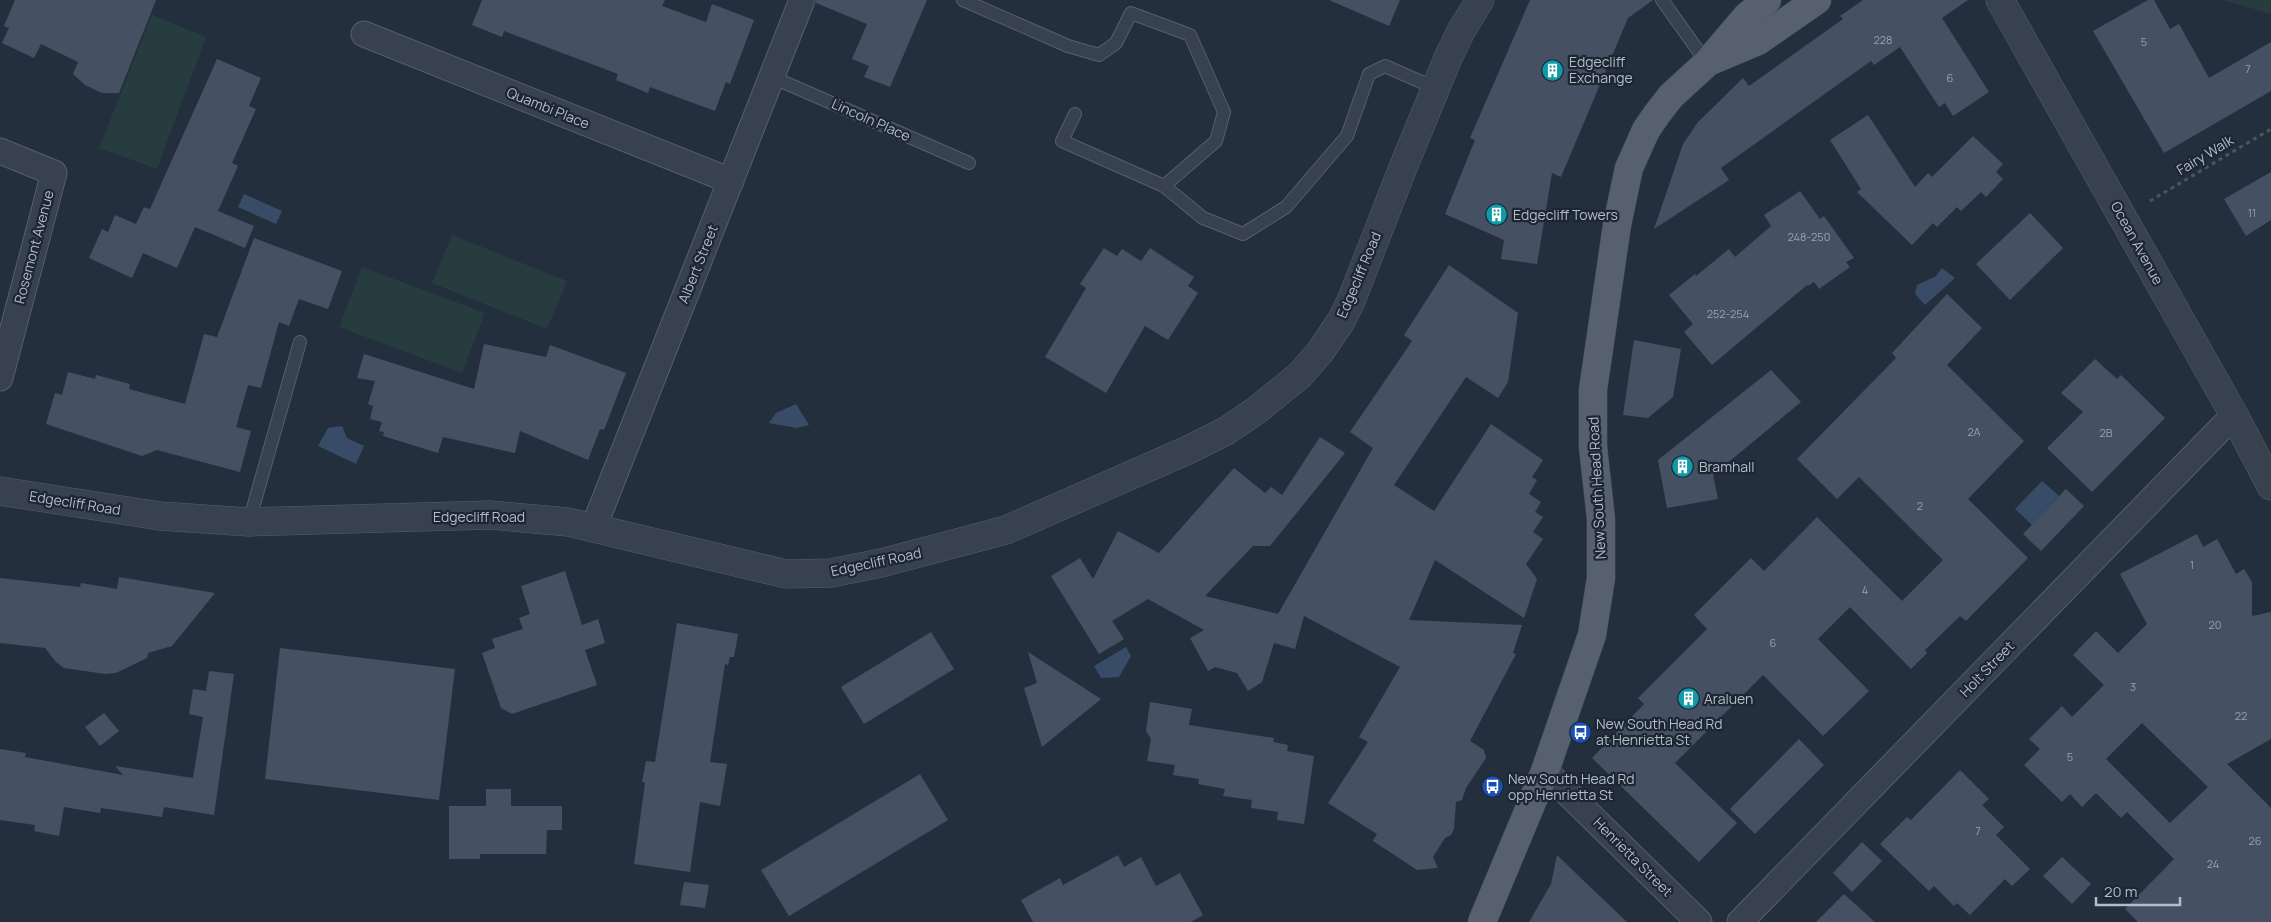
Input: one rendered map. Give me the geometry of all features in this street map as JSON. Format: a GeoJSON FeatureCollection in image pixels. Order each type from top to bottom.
{"type":"FeatureCollection","features":[{"type":"Feature","properties":{"kind":"main road","name":"New South Head Road"},"geometry":{"type":"LineString","coordinates":[[1482,922],[1545,771],[1592,635],[1601,578],[1601,519],[1593,447],[1593,390],[1624,186],[1629,168],[1646,130],[1672,96],[1707,63],[1747,16],[1767,0]]}},
{"type":"Feature","properties":{"kind":"main road","name":"New South Head Road"},"geometry":{"type":"LineString","coordinates":[[1707,63],[1758,41],[1817,0]]}},
{"type":"Feature","properties":{"kind":"street","name":"Albert Street"},"geometry":{"type":"LineString","coordinates":[[594,529],[802,0]]}},
{"type":"Feature","properties":{"kind":"street","name":"Edgecliff Road"},"geometry":{"type":"LineString","coordinates":[[0,490],[160,516],[249,522],[490,515],[568,522],[786,574],[831,573],[881,563],[1006,530],[1226,431],[1273,398],[1300,374],[1320,352],[1351,302],[1435,88],[1461,31],[1480,0]]}},
{"type":"Feature","properties":{"kind":"street","name":"Ocean Avenue"},"geometry":{"type":"LineString","coordinates":[[2000,0],[2234,415],[2271,486]]}},
{"type":"Feature","properties":{"kind":"street","name":"Quambi Place"},"geometry":{"type":"LineString","coordinates":[[364,34],[732,181]]}},
{"type":"Feature","properties":{"kind":"street","name":"Rosemont Avenue"},"geometry":{"type":"LineString","coordinates":[[0,151],[54,173],[0,378]]}},
{"type":"Feature","properties":{"kind":"street","name":"Holt Street"},"geometry":{"type":"LineString","coordinates":[[1740,922],[2234,415]]}},
{"type":"Feature","properties":{"kind":"street","name":"Henrietta Street"},"geometry":{"type":"LineString","coordinates":[[1545,771],[1698,922]]}},
{"type":"Feature","properties":{"kind":"lane"},"geometry":{"type":"LineString","coordinates":[[963,0],[1068,46],[1099,55],[1116,43],[1131,13],[1190,35],[1224,112],[1216,141],[1164,186]]}},
{"type":"Feature","properties":{"kind":"lane"},"geometry":{"type":"LineString","coordinates":[[1662,0],[1707,63]]}},
{"type":"Feature","properties":{"kind":"lane"},"geometry":{"type":"LineString","coordinates":[[1075,114],[1062,140],[1164,186],[1204,218],[1243,234],[1286,207],[1347,136],[1369,74],[1384,66],[1435,88]]}},
{"type":"Feature","properties":{"kind":"lane","name":"Lincoln Place"},"geometry":{"type":"LineString","coordinates":[[772,77],[969,163]]}},
{"type":"Feature","properties":{"kind":"lane"},"geometry":{"type":"LineString","coordinates":[[249,522],[300,342]]}},
{"type":"Feature","properties":{"kind":"path","name":"Fairy Walk"},"geometry":{"type":"LineString","coordinates":[[2150,201],[2271,129]]}},
{"type":"Feature","properties":{"kind":"green space"},"geometry":{"type":"Polygon","coordinates":[[[2223,0],[2271,0],[2271,14],[2223,0]]]}},
{"type":"Feature","properties":{"kind":"green space"},"geometry":{"type":"Polygon","coordinates":[[[152,15],[206,37],[157,169],[99,148],[152,15]]]}},
{"type":"Feature","properties":{"kind":"green space"},"geometry":{"type":"Polygon","coordinates":[[[452,235],[567,281],[547,329],[432,283],[452,235]]]}},
{"type":"Feature","properties":{"kind":"green space"},"geometry":{"type":"Polygon","coordinates":[[[362,267],[485,313],[462,373],[339,327],[362,267]]]}},
{"type":"Feature","properties":{"kind":"water"},"geometry":{"type":"Polygon","coordinates":[[[244,194],[282,211],[276,224],[238,207],[244,194]]]}},
{"type":"Feature","properties":{"kind":"water"},"geometry":{"type":"Polygon","coordinates":[[[1942,268],[1955,278],[1925,305],[1915,294],[1917,285],[1936,276],[1942,268]]]}},
{"type":"Feature","properties":{"kind":"water"},"geometry":{"type":"Polygon","coordinates":[[[796,404],[809,425],[797,428],[769,423],[776,413],[796,404]]]}},
{"type":"Feature","properties":{"kind":"water"},"geometry":{"type":"Polygon","coordinates":[[[342,426],[347,438],[364,446],[356,464],[318,446],[328,428],[342,426]]]}},
{"type":"Feature","properties":{"kind":"water"},"geometry":{"type":"Polygon","coordinates":[[[2042,481],[2059,496],[2032,525],[2015,509],[2042,481]]]}},
{"type":"Feature","properties":{"kind":"water"},"geometry":{"type":"Polygon","coordinates":[[[1126,647],[1131,656],[1119,677],[1101,678],[1094,666],[1126,647]]]}},
{"type":"Feature","properties":{"kind":"building"},"geometry":{"type":"Polygon","coordinates":[[[15,0],[156,0],[119,93],[102,93],[85,85],[73,74],[78,62],[41,44],[34,58],[2,43],[9,28],[4,26],[15,0]]]}},
{"type":"Feature","properties":{"kind":"building"},"geometry":{"type":"Polygon","coordinates":[[[482,0],[665,0],[662,6],[706,22],[712,4],[754,20],[730,84],[726,82],[715,111],[650,87],[648,93],[616,80],[618,74],[504,31],[502,37],[472,25],[482,0]]]}},
{"type":"Feature","properties":{"kind":"building"},"geometry":{"type":"Polygon","coordinates":[[[816,0],[927,0],[890,87],[864,77],[869,66],[852,59],[867,24],[816,3],[816,0]]]}},
{"type":"Feature","properties":{"kind":"building"},"geometry":{"type":"Polygon","coordinates":[[[1329,0],[1400,0],[1389,26],[1329,0]]]}},
{"type":"Feature","properties":{"kind":"building","name":"Edgecliff Exchange"},"geometry":{"type":"Polygon","coordinates":[[[1530,0],[1653,0],[1628,18],[1561,177],[1552,173],[1537,264],[1501,259],[1504,240],[1445,214],[1475,140],[1470,138],[1530,0]]]}},
{"type":"Feature","properties":{"kind":"building"},"geometry":{"type":"Polygon","coordinates":[[[1863,0],[1968,0],[1942,18],[1989,92],[1953,116],[1945,103],[1939,107],[1900,47],[1874,65],[1871,61],[1721,168],[1729,180],[1654,229],[1683,144],[1698,122],[1743,78],[1749,86],[1843,19],[1840,16],[1863,0]]]}},
{"type":"Feature","properties":{"kind":"building"},"geometry":{"type":"Polygon","coordinates":[[[2148,0],[2154,0],[2170,29],[2179,24],[2209,78],[2271,42],[2271,91],[2164,153],[2093,31],[2148,0]]]}},
{"type":"Feature","properties":{"kind":"building"},"geometry":{"type":"Polygon","coordinates":[[[217,59],[261,78],[249,106],[256,109],[232,163],[238,166],[218,211],[254,226],[245,248],[195,227],[177,268],[143,253],[132,278],[89,258],[102,229],[108,232],[115,215],[136,224],[144,207],[150,209],[217,59]]]}},
{"type":"Feature","properties":{"kind":"building"},"geometry":{"type":"Polygon","coordinates":[[[1868,115],[1915,187],[1928,173],[1932,177],[1973,136],[2003,164],[1996,172],[2003,179],[1986,197],[1981,192],[1961,211],[1957,207],[1937,227],[1933,223],[1912,245],[1857,192],[1861,189],[1830,140],[1868,115]]]}},
{"type":"Feature","properties":{"kind":"building"},"geometry":{"type":"Polygon","coordinates":[[[2271,172],[2271,220],[2246,236],[2224,199],[2271,172]]]}},
{"type":"Feature","properties":{"kind":"building"},"geometry":{"type":"Polygon","coordinates":[[[1800,191],[1820,219],[1824,216],[1854,258],[1846,262],[1850,267],[1819,289],[1814,282],[1807,285],[1712,365],[1684,332],[1693,324],[1669,295],[1729,249],[1735,257],[1771,226],[1764,215],[1800,191]]]}},
{"type":"Feature","properties":{"kind":"building"},"geometry":{"type":"Polygon","coordinates":[[[2030,213],[2063,248],[2010,300],[1976,264],[2030,213]]]}},
{"type":"Feature","properties":{"kind":"building"},"geometry":{"type":"Polygon","coordinates":[[[254,238],[342,271],[328,309],[299,299],[289,326],[279,322],[261,388],[248,385],[236,427],[251,431],[240,472],[157,450],[142,456],[46,424],[55,393],[62,395],[68,372],[95,379],[96,375],[130,384],[129,389],[185,404],[204,334],[217,337],[254,238]]]}},
{"type":"Feature","properties":{"kind":"building"},"geometry":{"type":"Polygon","coordinates":[[[1104,248],[1117,256],[1122,249],[1141,261],[1150,248],[1194,277],[1188,286],[1198,293],[1168,340],[1145,326],[1106,393],[1045,357],[1086,288],[1080,284],[1104,248]]]}},
{"type":"Feature","properties":{"kind":"building"},"geometry":{"type":"Polygon","coordinates":[[[1449,265],[1518,313],[1508,382],[1498,398],[1466,377],[1394,485],[1434,511],[1491,424],[1543,460],[1532,477],[1537,480],[1529,494],[1541,502],[1535,512],[1543,517],[1533,532],[1543,539],[1526,564],[1537,579],[1524,618],[1435,560],[1409,620],[1522,625],[1513,653],[1516,654],[1470,741],[1484,750],[1486,758],[1466,788],[1462,800],[1456,802],[1454,829],[1451,835],[1445,838],[1433,857],[1438,868],[1417,870],[1373,841],[1377,834],[1328,803],[1368,742],[1359,737],[1400,667],[1304,616],[1295,649],[1274,643],[1262,682],[1248,691],[1237,673],[1215,667],[1208,671],[1190,638],[1204,630],[1148,599],[1112,621],[1124,639],[1099,654],[1051,576],[1080,558],[1093,579],[1118,531],[1159,553],[1234,468],[1265,493],[1271,487],[1282,495],[1320,437],[1345,453],[1270,546],[1253,546],[1205,596],[1278,614],[1373,448],[1350,432],[1412,341],[1404,335],[1449,265]]]}},
{"type":"Feature","properties":{"kind":"building"},"geometry":{"type":"Polygon","coordinates":[[[1947,294],[1982,328],[1947,365],[2024,441],[1968,499],[2028,558],[1966,621],[1960,616],[1925,650],[1927,653],[1911,669],[1850,607],[1818,639],[1869,691],[1823,736],[1763,675],[1675,763],[1737,823],[1699,862],[1592,758],[1644,704],[1638,698],[1707,629],[1694,615],[1751,558],[1764,571],[1817,517],[1902,601],[1943,560],[1859,477],[1837,499],[1797,459],[1896,358],[1892,353],[1947,294]]]}},
{"type":"Feature","properties":{"kind":"building"},"geometry":{"type":"Polygon","coordinates":[[[1634,340],[1681,349],[1673,397],[1648,418],[1623,415],[1634,340]]]}},
{"type":"Feature","properties":{"kind":"building"},"geometry":{"type":"Polygon","coordinates":[[[484,344],[546,357],[550,345],[626,373],[604,430],[600,429],[588,460],[520,431],[515,453],[443,437],[438,453],[383,436],[384,432],[379,431],[382,422],[370,419],[373,406],[368,404],[375,381],[357,378],[364,354],[474,389],[484,344]]]}},
{"type":"Feature","properties":{"kind":"building"},"geometry":{"type":"Polygon","coordinates":[[[2095,359],[2117,379],[2121,375],[2165,418],[2092,492],[2047,448],[2083,412],[2061,393],[2095,359]]]}},
{"type":"Feature","properties":{"kind":"building"},"geometry":{"type":"Polygon","coordinates":[[[1771,370],[1801,402],[1713,475],[1718,499],[1667,508],[1658,460],[1771,370]]]}},
{"type":"Feature","properties":{"kind":"building"},"geometry":{"type":"Polygon","coordinates":[[[2066,489],[2084,506],[2041,551],[2023,534],[2066,489]]]}},
{"type":"Feature","properties":{"kind":"building"},"geometry":{"type":"Polygon","coordinates":[[[2197,534],[2203,547],[2217,539],[2236,574],[2244,569],[2252,582],[2252,616],[2271,612],[2271,739],[2227,764],[2271,808],[2271,922],[2138,922],[2125,909],[2174,859],[2127,812],[2121,818],[2096,793],[2082,807],[2070,794],[2062,802],[2024,765],[2040,749],[2029,739],[2062,706],[2072,717],[2104,685],[2073,655],[2096,631],[2118,653],[2147,624],[2120,574],[2197,534]],[[2142,723],[2106,759],[2170,823],[2208,787],[2142,723]]]}},
{"type":"Feature","properties":{"kind":"building"},"geometry":{"type":"Polygon","coordinates":[[[565,571],[582,625],[598,619],[605,643],[585,650],[597,685],[512,714],[501,708],[482,653],[495,648],[492,639],[523,629],[519,618],[530,614],[521,586],[565,571]]]}},
{"type":"Feature","properties":{"kind":"building"},"geometry":{"type":"Polygon","coordinates":[[[119,577],[215,593],[172,646],[148,653],[147,658],[116,673],[105,674],[64,668],[56,662],[45,648],[0,643],[0,578],[80,587],[81,583],[117,589],[119,577]]]}},
{"type":"Feature","properties":{"kind":"building"},"geometry":{"type":"Polygon","coordinates":[[[677,623],[738,634],[734,657],[730,657],[728,665],[725,664],[710,762],[727,764],[720,806],[700,802],[690,872],[634,864],[645,783],[642,782],[646,761],[655,762],[677,623]]]}},
{"type":"Feature","properties":{"kind":"building"},"geometry":{"type":"Polygon","coordinates":[[[931,632],[954,669],[864,724],[841,687],[931,632]]]}},
{"type":"Feature","properties":{"kind":"building"},"geometry":{"type":"Polygon","coordinates":[[[280,648],[455,669],[439,800],[265,779],[280,648]]]}},
{"type":"Feature","properties":{"kind":"building"},"geometry":{"type":"Polygon","coordinates":[[[1028,652],[1101,699],[1042,747],[1024,688],[1037,683],[1028,652]]]}},
{"type":"Feature","properties":{"kind":"building"},"geometry":{"type":"Polygon","coordinates":[[[209,671],[234,674],[214,815],[164,807],[162,817],[101,808],[100,813],[64,807],[59,836],[34,831],[35,825],[0,820],[0,749],[26,753],[25,757],[123,775],[115,766],[193,778],[203,717],[189,714],[193,689],[206,691],[209,671]]]}},
{"type":"Feature","properties":{"kind":"building"},"geometry":{"type":"Polygon","coordinates":[[[1150,702],[1192,709],[1189,725],[1274,738],[1273,742],[1288,745],[1287,751],[1314,756],[1304,824],[1277,820],[1278,812],[1251,808],[1252,800],[1223,796],[1225,789],[1198,784],[1199,779],[1173,775],[1175,765],[1147,761],[1151,739],[1146,731],[1150,702]]]}},
{"type":"Feature","properties":{"kind":"building"},"geometry":{"type":"Polygon","coordinates":[[[104,713],[119,731],[100,746],[85,727],[104,713]]]}},
{"type":"Feature","properties":{"kind":"building"},"geometry":{"type":"Polygon","coordinates":[[[1799,739],[1824,765],[1755,834],[1730,809],[1799,739]]]}},
{"type":"Feature","properties":{"kind":"building"},"geometry":{"type":"Polygon","coordinates":[[[1960,770],[1989,799],[1982,805],[2004,827],[1996,835],[2030,869],[2012,886],[2005,879],[1970,915],[1957,903],[1954,906],[1934,886],[1929,891],[1880,844],[1907,817],[1911,820],[1960,770]]]}},
{"type":"Feature","properties":{"kind":"building"},"geometry":{"type":"Polygon","coordinates":[[[920,774],[948,820],[789,916],[761,870],[920,774]]]}},
{"type":"Feature","properties":{"kind":"building"},"geometry":{"type":"Polygon","coordinates":[[[486,789],[511,789],[511,806],[562,806],[562,830],[547,830],[546,854],[480,854],[480,859],[449,859],[449,806],[486,806],[486,789]]]}},
{"type":"Feature","properties":{"kind":"building"},"geometry":{"type":"Polygon","coordinates":[[[1862,842],[1882,861],[1852,892],[1833,873],[1862,842]]]}},
{"type":"Feature","properties":{"kind":"building"},"geometry":{"type":"Polygon","coordinates":[[[1118,855],[1124,867],[1141,857],[1156,886],[1180,873],[1203,915],[1191,922],[1033,922],[1021,900],[1060,878],[1063,885],[1118,855]]]}},
{"type":"Feature","properties":{"kind":"building"},"geometry":{"type":"Polygon","coordinates":[[[1557,855],[1627,922],[1529,922],[1551,884],[1557,855]]]}},
{"type":"Feature","properties":{"kind":"building"},"geometry":{"type":"Polygon","coordinates":[[[2062,857],[2091,884],[2072,904],[2043,876],[2062,857]]]}},
{"type":"Feature","properties":{"kind":"building"},"geometry":{"type":"Polygon","coordinates":[[[684,882],[709,885],[705,908],[680,905],[684,882]]]}},
{"type":"Feature","properties":{"kind":"building"},"geometry":{"type":"Polygon","coordinates":[[[1844,894],[1875,922],[1816,922],[1844,894]]]}},
{"type":"Feature","properties":{"kind":"place","name":"Edgecliff Exchange"},"geometry":{"type":"Point","coordinates":[1553,70]}},
{"type":"Feature","properties":{"kind":"place","name":"Edgecliff Towers"},"geometry":{"type":"Point","coordinates":[1497,215]}},
{"type":"Feature","properties":{"kind":"place","name":"Bramhall"},"geometry":{"type":"Point","coordinates":[1683,467]}},
{"type":"Feature","properties":{"kind":"place","name":"Araluen"},"geometry":{"type":"Point","coordinates":[1688,699]}},
{"type":"Feature","properties":{"kind":"place","name":"New South Head Rd at Henrietta St"},"geometry":{"type":"Point","coordinates":[1580,732]}},
{"type":"Feature","properties":{"kind":"place","name":"New South Head Rd opp Henrietta St"},"geometry":{"type":"Point","coordinates":[1492,787]}}]}
